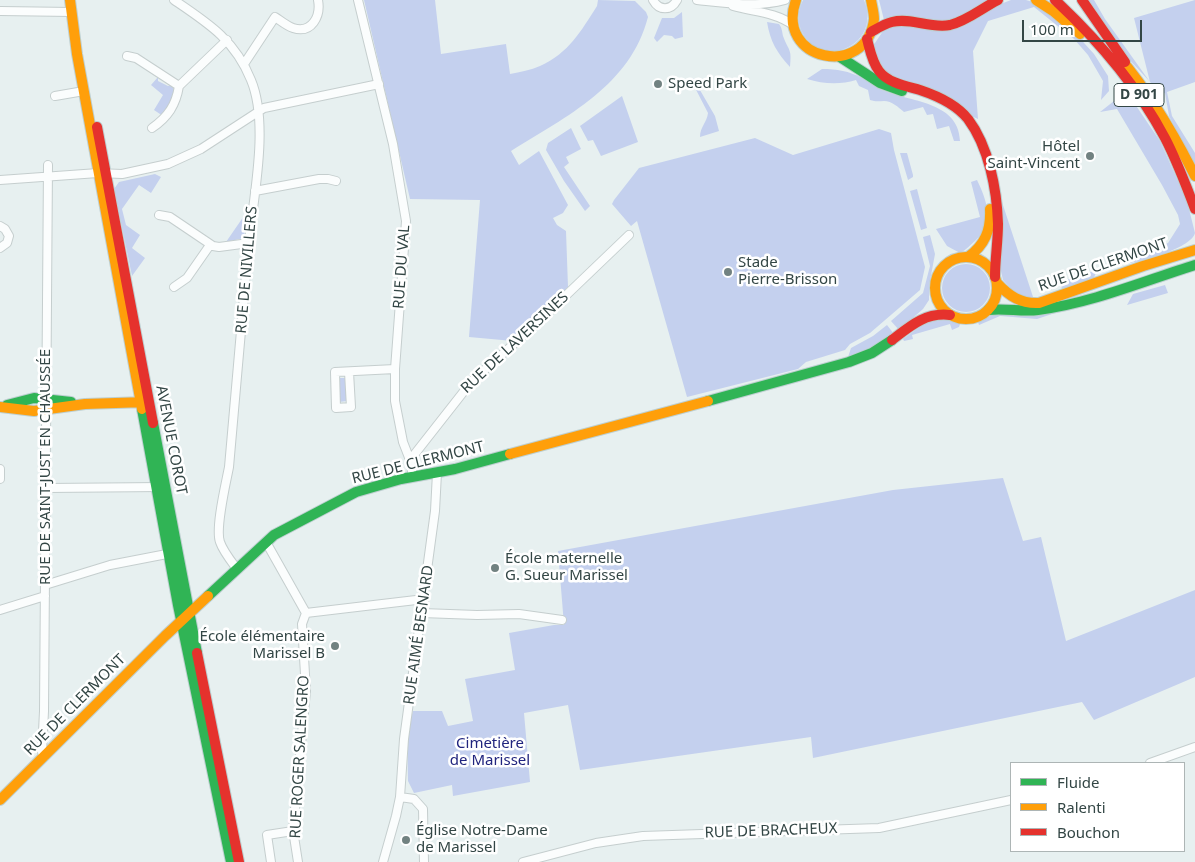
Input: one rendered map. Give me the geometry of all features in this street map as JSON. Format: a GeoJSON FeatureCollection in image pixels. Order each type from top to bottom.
{"type":"FeatureCollection","features":[{"type":"Feature","properties":{"kind":"main road","name":"AVENUE COROT"},"geometry":{"type":"LineString","coordinates":[[70,0],[84,91],[102,174]]}},
{"type":"Feature","properties":{"kind":"main road"},"geometry":{"type":"LineString","coordinates":[[796,0],[792,13],[793,25],[800,40],[812,52],[825,57],[840,57],[853,52],[869,35],[886,23],[897,20],[933,25],[951,24],[968,18],[998,0]]}},
{"type":"Feature","properties":{"kind":"main road"},"geometry":{"type":"LineString","coordinates":[[871,0],[874,13]]}},
{"type":"Feature","properties":{"kind":"main road"},"geometry":{"type":"LineString","coordinates":[[840,57],[851,62],[884,86],[928,98],[942,105],[958,116],[968,128],[978,153],[988,190],[991,215],[990,228],[980,248],[968,257],[956,259],[944,266],[937,278],[935,293],[941,307],[950,315],[961,319],[980,316],[988,310],[995,300],[998,224],[996,204],[984,153],[976,131],[965,116],[950,102],[895,82],[883,74],[873,59],[869,35],[875,0]]}},
{"type":"Feature","properties":{"kind":"main road"},"geometry":{"type":"LineString","coordinates":[[1036,0],[1062,18],[1101,56],[1164,137]]}},
{"type":"Feature","properties":{"kind":"main road","name":"D 901"},"geometry":{"type":"LineString","coordinates":[[1055,0],[1086,30],[1118,66],[1138,94],[1164,137],[1195,209]]}},
{"type":"Feature","properties":{"kind":"main road","name":"D 901"},"geometry":{"type":"LineString","coordinates":[[1064,0],[1131,70],[1163,116],[1195,176]]}},
{"type":"Feature","properties":{"kind":"main road"},"geometry":{"type":"LineString","coordinates":[[1082,0],[1131,70]]}},
{"type":"Feature","properties":{"kind":"main road","name":"AVENUE COROT"},"geometry":{"type":"LineString","coordinates":[[74,24],[82,52],[102,174],[231,862]]}},
{"type":"Feature","properties":{"kind":"main road"},"geometry":{"type":"LineString","coordinates":[[1182,254],[1189,250],[1195,242]]}},
{"type":"Feature","properties":{"kind":"main road","name":"RUE DE CLERMONT"},"geometry":{"type":"LineString","coordinates":[[996,280],[1016,299],[1028,304],[1039,303],[1130,270],[1195,250]]}},
{"type":"Feature","properties":{"kind":"main road"},"geometry":{"type":"LineString","coordinates":[[968,257],[985,263],[996,280]]}},
{"type":"Feature","properties":{"kind":"main road","name":"RUE DE CLERMONT"},"geometry":{"type":"LineString","coordinates":[[988,310],[1024,311],[1041,309],[1100,295],[1195,265]]}},
{"type":"Feature","properties":{"kind":"main road","name":"RUE DE CLERMONT"},"geometry":{"type":"LineString","coordinates":[[908,329],[929,310],[935,293]]}},
{"type":"Feature","properties":{"kind":"main road","name":"RUE DE CLERMONT"},"geometry":{"type":"LineString","coordinates":[[0,800],[185,618],[266,542],[281,530],[351,494],[413,477],[438,473],[519,453],[848,363],[873,352],[929,316],[950,315]]}},
{"type":"Feature","properties":{"kind":"main road"},"geometry":{"type":"LineString","coordinates":[[0,405],[34,411],[47,404],[145,402]]}},
{"type":"Feature","properties":{"kind":"main road","name":"AVENUE COROT"},"geometry":{"type":"LineString","coordinates":[[185,618],[239,862]]}},
{"type":"Feature","properties":{"kind":"street","name":"RUE DE NIVILLERS"},"geometry":{"type":"LineString","coordinates":[[174,0],[208,23],[227,40],[244,64],[255,90],[259,111],[260,130],[255,191],[229,467],[225,484],[219,539],[237,569]]}},
{"type":"Feature","properties":{"kind":"street"},"geometry":{"type":"LineString","coordinates":[[244,64],[275,17],[293,28],[304,28],[312,24],[318,15],[320,8],[318,0]]}},
{"type":"Feature","properties":{"kind":"street","name":"RUE DU VAL"},"geometry":{"type":"LineString","coordinates":[[358,0],[393,144],[406,226],[394,369],[395,407],[413,477]]}},
{"type":"Feature","properties":{"kind":"street"},"geometry":{"type":"LineString","coordinates":[[653,0],[657,6],[664,9],[672,7],[677,0]]}},
{"type":"Feature","properties":{"kind":"street"},"geometry":{"type":"LineString","coordinates":[[697,0],[724,3],[768,3],[785,0]]}},
{"type":"Feature","properties":{"kind":"street"},"geometry":{"type":"LineString","coordinates":[[724,3],[775,15],[793,25]]}},
{"type":"Feature","properties":{"kind":"street"},"geometry":{"type":"LineString","coordinates":[[0,11],[72,12]]}},
{"type":"Feature","properties":{"kind":"street"},"geometry":{"type":"LineString","coordinates":[[152,128],[165,118],[174,105],[179,86],[227,40]]}},
{"type":"Feature","properties":{"kind":"street"},"geometry":{"type":"LineString","coordinates":[[126,56],[136,58],[179,86]]}},
{"type":"Feature","properties":{"kind":"street"},"geometry":{"type":"LineString","coordinates":[[0,180],[48,176],[117,175],[168,164],[201,149],[266,108],[379,84]]}},
{"type":"Feature","properties":{"kind":"street"},"geometry":{"type":"LineString","coordinates":[[55,96],[84,91]]}},
{"type":"Feature","properties":{"kind":"street","name":"RUE DE SAINT-JUST EN CHAUSSÉE"},"geometry":{"type":"LineString","coordinates":[[44,757],[42,750],[44,711],[48,165]]}},
{"type":"Feature","properties":{"kind":"street"},"geometry":{"type":"LineString","coordinates":[[255,191],[319,178],[328,178],[336,181]]}},
{"type":"Feature","properties":{"kind":"street"},"geometry":{"type":"LineString","coordinates":[[160,215],[173,219],[210,245],[219,247],[249,243]]}},
{"type":"Feature","properties":{"kind":"street"},"geometry":{"type":"LineString","coordinates":[[0,226],[5,229],[9,236],[7,243],[0,248]]}},
{"type":"Feature","properties":{"kind":"street","name":"RUE DE LAVERSINES"},"geometry":{"type":"LineString","coordinates":[[410,460],[472,381],[533,327],[629,235]]}},
{"type":"Feature","properties":{"kind":"street"},"geometry":{"type":"LineString","coordinates":[[174,287],[186,278],[210,245]]}},
{"type":"Feature","properties":{"kind":"street"},"geometry":{"type":"LineString","coordinates":[[349,372],[350,407],[336,408],[335,372],[394,369]]}},
{"type":"Feature","properties":{"kind":"street"},"geometry":{"type":"LineString","coordinates":[[0,469],[0,479]]}},
{"type":"Feature","properties":{"kind":"street","name":"RUE AIMÉ BESNARD"},"geometry":{"type":"LineString","coordinates":[[383,862],[400,797],[403,752],[424,601],[438,473]]}},
{"type":"Feature","properties":{"kind":"street"},"geometry":{"type":"LineString","coordinates":[[46,488],[161,487]]}},
{"type":"Feature","properties":{"kind":"street"},"geometry":{"type":"LineString","coordinates":[[266,542],[306,614],[416,600],[424,601]]}},
{"type":"Feature","properties":{"kind":"street"},"geometry":{"type":"LineString","coordinates":[[45,584],[110,565],[173,552]]}},
{"type":"Feature","properties":{"kind":"street"},"geometry":{"type":"LineString","coordinates":[[0,610],[45,596]]}},
{"type":"Feature","properties":{"kind":"street"},"geometry":{"type":"LineString","coordinates":[[422,613],[519,614],[562,620]]}},
{"type":"Feature","properties":{"kind":"street","name":"RUE ROGER SALENGRO"},"geometry":{"type":"LineString","coordinates":[[298,862],[293,831],[306,691],[302,624],[306,614]]}},
{"type":"Feature","properties":{"kind":"street"},"geometry":{"type":"LineString","coordinates":[[1153,762],[1195,747]]}},
{"type":"Feature","properties":{"kind":"street"},"geometry":{"type":"LineString","coordinates":[[400,797],[410,798],[419,803],[424,812],[424,862]]}},
{"type":"Feature","properties":{"kind":"street","name":"RUE DE BRACHEUX"},"geometry":{"type":"LineString","coordinates":[[527,861],[596,843],[651,835],[879,828],[1010,800]]}},
{"type":"Feature","properties":{"kind":"street"},"geometry":{"type":"LineString","coordinates":[[271,862],[267,835],[293,831]]}},
{"type":"Feature","properties":{"kind":"green space"},"geometry":{"type":"Polygon","coordinates":[[[364,0],[435,0],[441,54],[506,44],[510,74],[537,67],[559,55],[580,33],[597,6],[598,0],[635,1],[646,12],[648,17],[639,41],[627,62],[612,80],[594,97],[554,125],[511,151],[519,165],[539,151],[568,205],[563,213],[553,218],[557,225],[566,231],[568,287],[513,341],[469,337],[480,200],[410,199],[364,0]]]}},
{"type":"Feature","properties":{"kind":"green space"},"geometry":{"type":"Polygon","coordinates":[[[803,0],[864,0],[868,16],[865,30],[857,41],[847,48],[834,51],[822,50],[810,43],[801,30],[799,15],[803,0]]]}},
{"type":"Feature","properties":{"kind":"green space"},"geometry":{"type":"Polygon","coordinates":[[[879,0],[991,0],[965,17],[936,22],[901,15],[884,20],[879,0]]]}},
{"type":"Feature","properties":{"kind":"green space"},"geometry":{"type":"Polygon","coordinates":[[[1011,0],[1026,0],[1039,4],[1075,33],[1094,54],[1108,76],[1109,91],[1101,100],[1103,81],[1088,55],[1074,39],[1034,7],[988,21],[973,51],[978,119],[893,78],[881,64],[873,46],[883,31],[891,27],[901,25],[934,30],[1011,0]]]}},
{"type":"Feature","properties":{"kind":"green space"},"geometry":{"type":"Polygon","coordinates":[[[1087,0],[1094,0],[1105,19],[1150,82],[1126,56],[1087,0]]]}},
{"type":"Feature","properties":{"kind":"green space"},"geometry":{"type":"Polygon","coordinates":[[[1195,0],[1195,82],[1167,92],[1172,116],[1195,153],[1195,167],[1169,116],[1165,93],[1157,95],[1150,82],[1134,18],[1195,0]]]}},
{"type":"Feature","properties":{"kind":"green space"},"geometry":{"type":"Polygon","coordinates":[[[682,12],[683,37],[675,39],[672,36],[664,35],[657,42],[654,38],[662,18],[674,18],[682,12]]]}},
{"type":"Feature","properties":{"kind":"green space"},"geometry":{"type":"Polygon","coordinates":[[[767,22],[779,24],[781,27],[790,53],[790,67],[781,57],[775,46],[767,22]]]}},
{"type":"Feature","properties":{"kind":"green space"},"geometry":{"type":"Polygon","coordinates":[[[822,69],[838,70],[852,74],[882,90],[942,110],[951,118],[957,128],[960,141],[954,141],[949,126],[937,129],[933,114],[927,115],[923,107],[904,112],[890,102],[870,100],[868,90],[859,86],[856,80],[832,83],[807,79],[822,69]]]}},
{"type":"Feature","properties":{"kind":"green space"},"geometry":{"type":"Polygon","coordinates":[[[158,77],[158,81],[168,86],[171,85],[174,89],[171,101],[163,116],[154,110],[163,95],[151,85],[158,77]]]}},
{"type":"Feature","properties":{"kind":"green space"},"geometry":{"type":"Polygon","coordinates":[[[693,78],[715,116],[719,131],[700,137],[708,113],[691,80],[693,78]]]}},
{"type":"Feature","properties":{"kind":"green space"},"geometry":{"type":"Polygon","coordinates":[[[1122,85],[1160,141],[1187,201],[1195,233],[1184,245],[1173,250],[1149,258],[1120,264],[1113,258],[1168,243],[1180,224],[1178,215],[1162,185],[1117,109],[1100,112],[1114,101],[1119,86],[1122,85]]]}},
{"type":"Feature","properties":{"kind":"green space"},"geometry":{"type":"Polygon","coordinates":[[[622,96],[638,142],[601,156],[593,140],[588,141],[580,126],[622,96]]]}},
{"type":"Feature","properties":{"kind":"green space"},"geometry":{"type":"Polygon","coordinates":[[[571,128],[581,149],[566,157],[569,163],[564,167],[590,206],[585,211],[564,181],[546,150],[548,143],[571,128]]]}},
{"type":"Feature","properties":{"kind":"green space"},"geometry":{"type":"Polygon","coordinates":[[[879,129],[891,133],[925,267],[920,290],[870,333],[850,344],[845,350],[806,362],[798,369],[687,397],[637,221],[631,226],[612,204],[614,200],[639,168],[755,138],[793,155],[879,129]]]}},
{"type":"Feature","properties":{"kind":"green space"},"geometry":{"type":"Polygon","coordinates":[[[900,153],[907,153],[913,175],[908,180],[900,153]]]}},
{"type":"Feature","properties":{"kind":"green space"},"geometry":{"type":"Polygon","coordinates":[[[155,174],[161,177],[151,193],[139,185],[122,209],[126,225],[140,235],[132,248],[145,258],[132,276],[114,189],[119,182],[155,174]]]}},
{"type":"Feature","properties":{"kind":"green space"},"geometry":{"type":"Polygon","coordinates":[[[977,180],[984,196],[987,219],[981,234],[960,253],[947,246],[936,229],[980,217],[971,182],[977,180]]]}},
{"type":"Feature","properties":{"kind":"green space"},"geometry":{"type":"Polygon","coordinates":[[[917,189],[927,228],[921,230],[910,191],[917,189]]]}},
{"type":"Feature","properties":{"kind":"green space"},"geometry":{"type":"Polygon","coordinates":[[[1002,202],[1035,303],[1018,297],[1003,280],[1000,267],[1002,202]]]}},
{"type":"Feature","properties":{"kind":"green space"},"geometry":{"type":"Polygon","coordinates":[[[246,213],[244,238],[226,242],[246,213]]]}},
{"type":"Feature","properties":{"kind":"green space"},"geometry":{"type":"Polygon","coordinates":[[[930,235],[935,254],[929,286],[929,300],[923,309],[899,330],[891,321],[923,293],[930,266],[923,237],[930,235]]]}},
{"type":"Feature","properties":{"kind":"green space"},"geometry":{"type":"Polygon","coordinates":[[[966,264],[975,266],[983,271],[988,279],[990,288],[988,297],[983,305],[975,310],[966,312],[957,310],[949,305],[944,297],[942,288],[944,279],[949,271],[957,266],[966,264]]]}},
{"type":"Feature","properties":{"kind":"green space"},"geometry":{"type":"Polygon","coordinates":[[[1097,270],[1093,280],[1062,289],[1060,282],[1097,270]]]}},
{"type":"Feature","properties":{"kind":"green space"},"geometry":{"type":"Polygon","coordinates":[[[1165,285],[1168,293],[1127,305],[1133,294],[1165,285]]]}},
{"type":"Feature","properties":{"kind":"green space"},"geometry":{"type":"Polygon","coordinates":[[[1061,311],[1037,319],[1000,316],[979,325],[978,322],[997,314],[1030,316],[1061,311]]]}},
{"type":"Feature","properties":{"kind":"green space"},"geometry":{"type":"Polygon","coordinates":[[[932,318],[946,318],[960,324],[959,327],[952,330],[950,324],[912,335],[913,339],[904,341],[903,339],[932,318]]]}},
{"type":"Feature","properties":{"kind":"green space"},"geometry":{"type":"Polygon","coordinates":[[[887,325],[894,334],[863,353],[848,357],[851,348],[873,336],[887,325]]]}},
{"type":"Feature","properties":{"kind":"green space"},"geometry":{"type":"Polygon","coordinates":[[[338,378],[345,378],[347,401],[339,402],[338,378]]]}},
{"type":"Feature","properties":{"kind":"green space","name":"Cimetière de Marissel"},"geometry":{"type":"Polygon","coordinates":[[[1003,478],[1023,541],[1041,537],[1066,641],[1195,590],[1195,677],[1094,720],[1082,702],[813,758],[811,737],[580,770],[568,705],[524,713],[530,782],[453,796],[452,785],[414,793],[408,781],[407,733],[413,711],[442,711],[448,726],[473,721],[465,679],[515,670],[509,633],[564,625],[558,551],[893,490],[1003,478]]]}},
{"type":"Feature","properties":{"kind":"traffic: fast"},"geometry":{"type":"LineString","coordinates":[[840,57],[880,83],[902,91]]}},
{"type":"Feature","properties":{"kind":"traffic: fast"},"geometry":{"type":"LineString","coordinates":[[988,310],[1038,310],[1058,307],[1118,291],[1195,265]]}},
{"type":"Feature","properties":{"kind":"traffic: fast"},"geometry":{"type":"LineString","coordinates":[[708,401],[849,362],[872,353],[892,340]]}},
{"type":"Feature","properties":{"kind":"traffic: fast"},"geometry":{"type":"LineString","coordinates":[[7,405],[34,398],[71,402]]}},
{"type":"Feature","properties":{"kind":"traffic: fast"},"geometry":{"type":"LineString","coordinates":[[142,409],[178,605],[231,862]]}},
{"type":"Feature","properties":{"kind":"traffic: fast"},"geometry":{"type":"LineString","coordinates":[[153,423],[197,653]]}},
{"type":"Feature","properties":{"kind":"traffic: fast"},"geometry":{"type":"LineString","coordinates":[[208,596],[274,535],[356,492],[401,479],[455,469],[510,454]]}},
{"type":"Feature","properties":{"kind":"traffic: slow"},"geometry":{"type":"LineString","coordinates":[[70,0],[77,54],[142,409]]}},
{"type":"Feature","properties":{"kind":"traffic: slow"},"geometry":{"type":"LineString","coordinates":[[796,0],[793,21],[798,37],[809,49],[824,55],[840,56],[856,50],[868,38],[874,19],[871,0]]}},
{"type":"Feature","properties":{"kind":"traffic: slow"},"geometry":{"type":"LineString","coordinates":[[1036,0],[1053,11],[1080,34]]}},
{"type":"Feature","properties":{"kind":"traffic: slow"},"geometry":{"type":"LineString","coordinates":[[1120,58],[1161,115],[1195,176]]}},
{"type":"Feature","properties":{"kind":"traffic: slow"},"geometry":{"type":"LineString","coordinates":[[968,257],[979,247],[986,236],[990,209]]}},
{"type":"Feature","properties":{"kind":"traffic: slow"},"geometry":{"type":"LineString","coordinates":[[997,283],[1006,292],[1021,301],[1039,303],[1143,266],[1195,250]]}},
{"type":"Feature","properties":{"kind":"traffic: slow"},"geometry":{"type":"LineString","coordinates":[[960,257],[972,257],[988,266],[995,276],[997,288],[995,300],[988,310],[972,319],[960,319],[949,314],[940,305],[935,294],[935,282],[940,271],[949,262],[960,257]]}},
{"type":"Feature","properties":{"kind":"traffic: slow"},"geometry":{"type":"LineString","coordinates":[[510,454],[708,401]]}},
{"type":"Feature","properties":{"kind":"traffic: slow"},"geometry":{"type":"LineString","coordinates":[[0,407],[34,411],[85,404],[146,402]]}},
{"type":"Feature","properties":{"kind":"traffic: slow"},"geometry":{"type":"LineString","coordinates":[[0,800],[165,636],[208,596]]}},
{"type":"Feature","properties":{"kind":"traffic: jam"},"geometry":{"type":"LineString","coordinates":[[871,32],[886,24],[899,21],[935,26],[950,25],[998,0]]}},
{"type":"Feature","properties":{"kind":"traffic: jam"},"geometry":{"type":"LineString","coordinates":[[1055,0],[1087,31],[1116,64],[1142,100],[1169,147],[1195,209]]}},
{"type":"Feature","properties":{"kind":"traffic: jam"},"geometry":{"type":"LineString","coordinates":[[1082,0],[1125,62]]}},
{"type":"Feature","properties":{"kind":"traffic: jam"},"geometry":{"type":"LineString","coordinates":[[867,39],[871,56],[883,75],[898,84],[927,92],[946,101],[958,109],[975,130],[991,169],[996,197],[998,224],[995,277]]}},
{"type":"Feature","properties":{"kind":"traffic: jam"},"geometry":{"type":"LineString","coordinates":[[97,127],[153,423]]}},
{"type":"Feature","properties":{"kind":"traffic: jam"},"geometry":{"type":"LineString","coordinates":[[892,340],[919,321],[933,316],[950,315]]}},
{"type":"Feature","properties":{"kind":"traffic: jam"},"geometry":{"type":"LineString","coordinates":[[197,653],[239,862]]}},
{"type":"Feature","properties":{"kind":"place","name":"Speed Park"},"geometry":{"type":"Point","coordinates":[658,84]}},
{"type":"Feature","properties":{"kind":"place","name":"Hôtel Saint-Vincent"},"geometry":{"type":"Point","coordinates":[1090,156]}},
{"type":"Feature","properties":{"kind":"place","name":"Stade Pierre-Brisson"},"geometry":{"type":"Point","coordinates":[728,272]}},
{"type":"Feature","properties":{"kind":"place","name":"École maternelle G. Sueur Marissel"},"geometry":{"type":"Point","coordinates":[495,568]}},
{"type":"Feature","properties":{"kind":"place","name":"École élémentaire Marissel B"},"geometry":{"type":"Point","coordinates":[335,646]}},
{"type":"Feature","properties":{"kind":"place","name":"Église Notre-Dame de Marissel"},"geometry":{"type":"Point","coordinates":[406,840]}}]}
